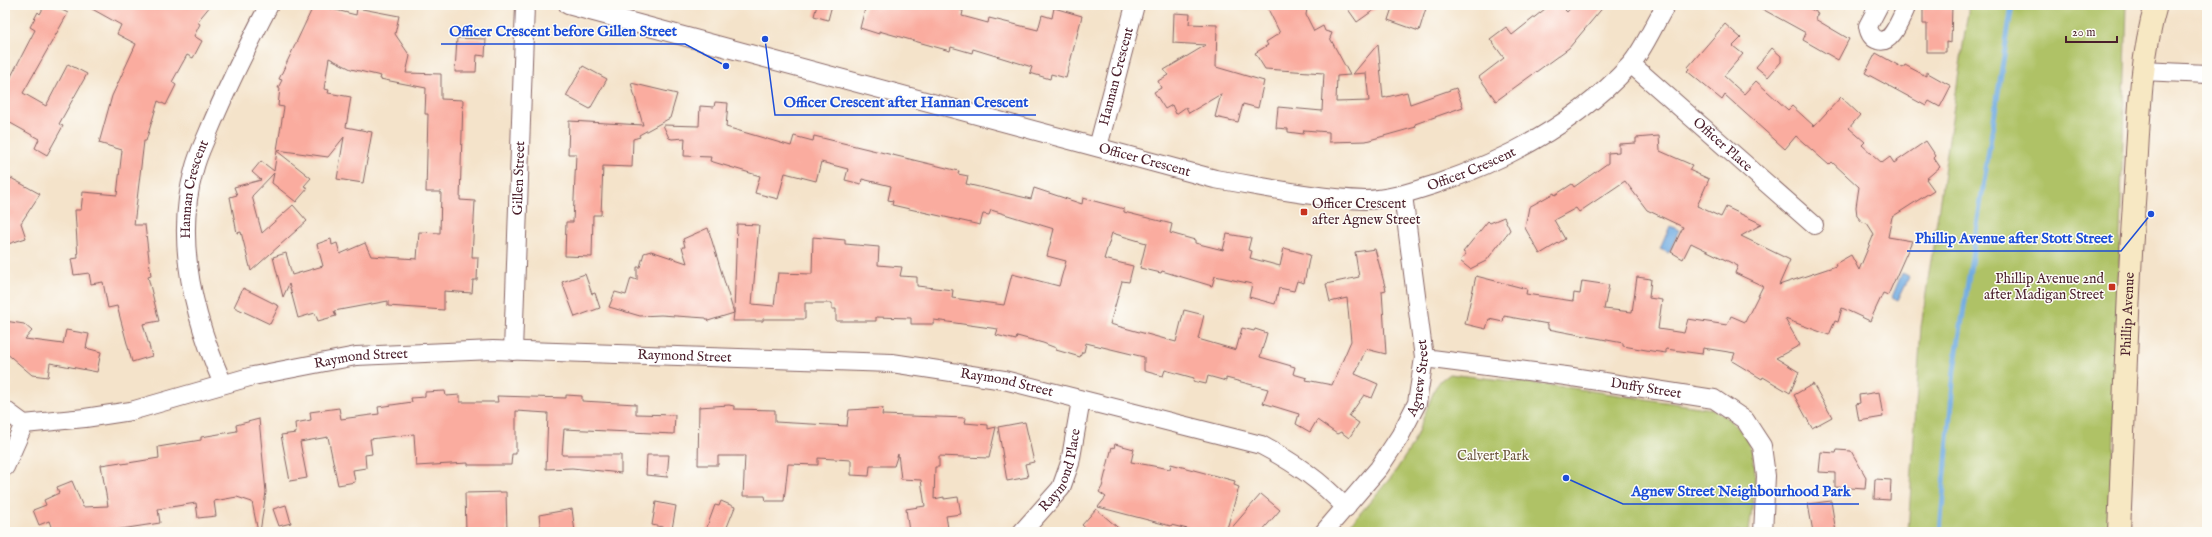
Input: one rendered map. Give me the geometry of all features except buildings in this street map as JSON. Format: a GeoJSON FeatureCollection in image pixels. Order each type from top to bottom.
{"type":"FeatureCollection","features":[{"type":"Feature","properties":{"kind":"street","name":"Hannan Crescent"},"geometry":{"type":"LineString","coordinates":[[223,384],[202,331],[189,274],[185,226],[194,170],[226,89],[269,5]]}},
{"type":"Feature","properties":{"kind":"street","name":"Gillen Street"},"geometry":{"type":"LineString","coordinates":[[513,351],[525,5]]}},
{"type":"Feature","properties":{"kind":"street","name":"Officer Crescent"},"geometry":{"type":"LineString","coordinates":[[568,5],[1215,179],[1285,191],[1366,200],[1403,194],[1480,169],[1528,145],[1586,107],[1631,64],[1666,5]]}},
{"type":"Feature","properties":{"kind":"street","name":"Hannan Crescent"},"geometry":{"type":"LineString","coordinates":[[1098,147],[1135,5]]}},
{"type":"Feature","properties":{"kind":"street"},"geometry":{"type":"LineString","coordinates":[[1879,5],[1868,26],[1870,34],[1875,40],[1882,42],[1888,39],[1905,10],[1905,5]]}},
{"type":"Feature","properties":{"kind":"street","name":"Phillip Avenue"},"geometry":{"type":"LineString","coordinates":[[2119,532],[2133,213],[2142,71],[2152,12]]}},
{"type":"Feature","properties":{"kind":"street","name":"Officer Place"},"geometry":{"type":"LineString","coordinates":[[1631,64],[1814,225]]}},
{"type":"Feature","properties":{"kind":"street"},"geometry":{"type":"LineString","coordinates":[[2142,71],[2207,74]]}},
{"type":"Feature","properties":{"kind":"street","name":"Agnew Street"},"geometry":{"type":"LineString","coordinates":[[1324,532],[1379,468],[1400,436],[1417,403],[1424,358],[1403,194]]}},
{"type":"Feature","properties":{"kind":"street","name":"Raymond Street"},"geometry":{"type":"LineString","coordinates":[[24,424],[85,418],[131,411],[254,376],[356,356],[513,351],[892,363],[1004,380],[1261,445],[1291,461],[1320,481],[1346,508]]}},
{"type":"Feature","properties":{"kind":"street","name":"Duffy Street"},"geometry":{"type":"LineString","coordinates":[[1424,358],[1566,376],[1714,399],[1745,420],[1762,446],[1766,476],[1763,532]]}},
{"type":"Feature","properties":{"kind":"street","name":"Raymond Place"},"geometry":{"type":"LineString","coordinates":[[1022,532],[1061,488],[1070,462],[1081,400]]}},
{"type":"Feature","properties":{"kind":"street"},"geometry":{"type":"LineString","coordinates":[[5,410],[24,424],[5,467]]}},
{"type":"Feature","properties":{"kind":"green space"},"geometry":{"type":"Polygon","coordinates":[[[1969,5],[2127,5],[2111,532],[1908,532],[1921,327],[1969,5]]]}},
{"type":"Feature","properties":{"kind":"green space","name":"Calvert Park"},"geometry":{"type":"Polygon","coordinates":[[[1449,374],[1565,387],[1712,409],[1730,421],[1743,433],[1750,447],[1754,462],[1755,478],[1749,532],[1344,532],[1393,475],[1413,444],[1435,388],[1441,380],[1449,374]]]}},
{"type":"Feature","properties":{"kind":"water"},"geometry":{"type":"Polygon","coordinates":[[[1670,226],[1679,230],[1669,253],[1660,249],[1670,226]]]}},
{"type":"Feature","properties":{"kind":"water"},"geometry":{"type":"Polygon","coordinates":[[[1902,273],[1909,277],[1898,300],[1892,297],[1902,273]]]}},
{"type":"Feature","properties":{"kind":"waterway"},"geometry":{"type":"LineString","coordinates":[[1940,532],[1954,370],[2012,5]]}},
{"type":"Feature","properties":{"kind":"place","name":"Officer Crescent after Hannan Crescent"},"geometry":{"type":"Point","coordinates":[765,39]}},
{"type":"Feature","properties":{"kind":"place","name":"Officer Crescent before Gillen Street"},"geometry":{"type":"Point","coordinates":[726,66]}},
{"type":"Feature","properties":{"kind":"place","name":"Officer Crescent after Agnew Street"},"geometry":{"type":"Point","coordinates":[1304,212]}},
{"type":"Feature","properties":{"kind":"place","name":"Phillip Avenue after Stott Street"},"geometry":{"type":"Point","coordinates":[2151,214]}},
{"type":"Feature","properties":{"kind":"place","name":"Phillip Avenue 2nd after Madigan Street"},"geometry":{"type":"Point","coordinates":[2112,287]}},
{"type":"Feature","properties":{"kind":"place","name":"Agnew Street Neighbourhood Park"},"geometry":{"type":"Point","coordinates":[1566,478]}}]}
